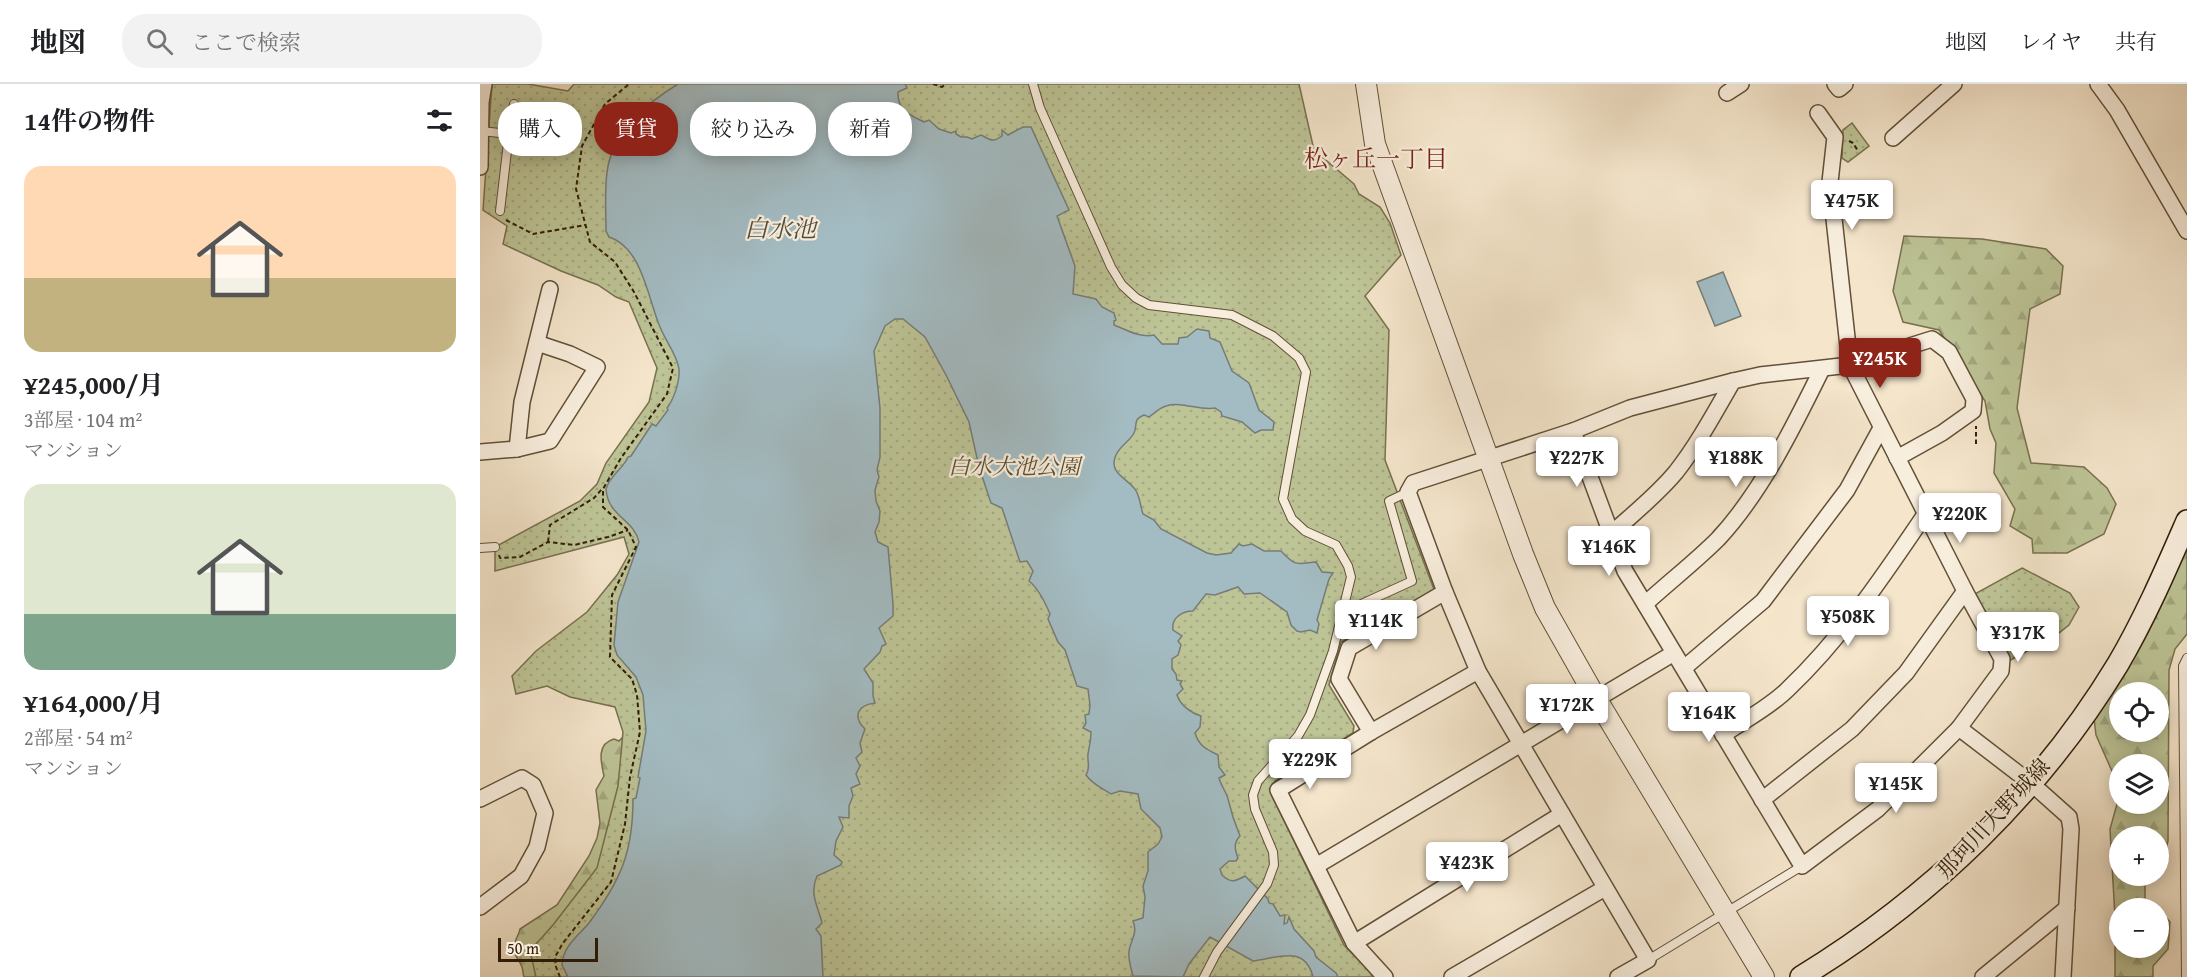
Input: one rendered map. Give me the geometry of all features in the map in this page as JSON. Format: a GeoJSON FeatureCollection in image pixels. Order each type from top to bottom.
{"type":"FeatureCollection","features":[{"type":"Feature","properties":{"kind":"main road","name":"那珂川大野城線"},"geometry":{"type":"LineString","coordinates":[[1801,977],[1853,944],[1914,898],[1969,850],[2032,784],[2102,689],[2119,661],[2151,602],[2187,521]]}},
{"type":"Feature","properties":{"kind":"street"},"geometry":{"type":"LineString","coordinates":[[480,167],[481,102],[484,84]]}},
{"type":"Feature","properties":{"kind":"street"},"geometry":{"type":"LineString","coordinates":[[1367,84],[1376,144],[1523,554],[1545,608],[1596,699],[1764,977]]}},
{"type":"Feature","properties":{"kind":"street"},"geometry":{"type":"LineString","coordinates":[[1835,84],[1839,89],[1845,84]]}},
{"type":"Feature","properties":{"kind":"street"},"geometry":{"type":"LineString","coordinates":[[1893,138],[1954,84]]}},
{"type":"Feature","properties":{"kind":"street"},"geometry":{"type":"LineString","coordinates":[[2098,84],[2117,110],[2187,231]]}},
{"type":"Feature","properties":{"kind":"street"},"geometry":{"type":"LineString","coordinates":[[1573,431],[1624,571],[1802,866],[1878,809],[1959,728],[2001,671],[2002,659],[1850,365],[1830,182],[1835,137],[1818,113]]}},
{"type":"Feature","properties":{"kind":"street"},"geometry":{"type":"LineString","coordinates":[[517,449],[522,402],[550,289]]}},
{"type":"Feature","properties":{"kind":"street"},"geometry":{"type":"LineString","coordinates":[[1618,977],[1648,960],[1478,671],[1445,592],[1408,492],[1413,483],[1573,431],[1630,408],[1760,375],[1850,365],[1932,339],[1948,352],[1974,399],[1973,411],[1942,433],[1897,458]]}},
{"type":"Feature","properties":{"kind":"street"},"geometry":{"type":"LineString","coordinates":[[480,438],[480,452],[517,449],[550,441],[597,367],[570,354],[537,343]]}},
{"type":"Feature","properties":{"kind":"street"},"geometry":{"type":"LineString","coordinates":[[1645,604],[1718,538],[1753,494],[1798,419],[1822,369]]}},
{"type":"Feature","properties":{"kind":"street"},"geometry":{"type":"LineString","coordinates":[[1612,533],[1645,506],[1676,471],[1707,426],[1733,381]]}},
{"type":"Feature","properties":{"kind":"street"},"geometry":{"type":"LineString","coordinates":[[1684,668],[1763,602],[1847,490],[1881,428]]}},
{"type":"Feature","properties":{"kind":"street"},"geometry":{"type":"LineString","coordinates":[[1724,735],[1786,692],[1808,668],[1873,592],[1926,513]]}},
{"type":"Feature","properties":{"kind":"street"},"geometry":{"type":"LineString","coordinates":[[1762,800],[1852,729],[1906,673],[1965,591]]}},
{"type":"Feature","properties":{"kind":"street"},"geometry":{"type":"LineString","coordinates":[[1371,732],[1339,679],[1349,648],[1445,592]]}},
{"type":"Feature","properties":{"kind":"street"},"geometry":{"type":"LineString","coordinates":[[1316,866],[1674,653]]}},
{"type":"Feature","properties":{"kind":"street"},"geometry":{"type":"LineString","coordinates":[[1385,977],[1354,943],[1278,790],[1371,732],[1478,671]]}},
{"type":"Feature","properties":{"kind":"street"},"geometry":{"type":"LineString","coordinates":[[1959,728],[2032,784],[2069,817],[2071,829],[2063,977]]}},
{"type":"Feature","properties":{"kind":"street"},"geometry":{"type":"LineString","coordinates":[[480,799],[522,778],[533,785],[545,813],[537,847],[521,876],[480,907]]}},
{"type":"Feature","properties":{"kind":"street"},"geometry":{"type":"LineString","coordinates":[[1354,943],[1562,814]]}},
{"type":"Feature","properties":{"kind":"street"},"geometry":{"type":"LineString","coordinates":[[1452,977],[1605,888]]}},
{"type":"Feature","properties":{"kind":"street"},"geometry":{"type":"LineString","coordinates":[[1983,977],[2067,908]]}},
{"type":"Feature","properties":{"kind":"lane"},"geometry":{"type":"LineString","coordinates":[[1033,84],[1040,108],[1111,267],[1122,285],[1136,298],[1149,305],[1232,315],[1273,336],[1299,358],[1306,372],[1283,499],[1292,519],[1305,531],[1336,545],[1348,566],[1351,577],[1333,651],[1310,715],[1298,736],[1258,781],[1253,795],[1255,809],[1273,852],[1274,865],[1267,884],[1217,952],[1204,977]]}},
{"type":"Feature","properties":{"kind":"lane"},"geometry":{"type":"LineString","coordinates":[[481,130],[498,132]]}},
{"type":"Feature","properties":{"kind":"lane"},"geometry":{"type":"LineString","coordinates":[[500,211],[506,156]]}},
{"type":"Feature","properties":{"kind":"lane"},"geometry":{"type":"LineString","coordinates":[[1344,612],[1412,581],[1389,501],[1408,492]]}},
{"type":"Feature","properties":{"kind":"lane"},"geometry":{"type":"LineString","coordinates":[[480,548],[495,547]]}},
{"type":"Feature","properties":{"kind":"lane"},"geometry":{"type":"LineString","coordinates":[[2186,977],[2183,666],[2187,658]]}},
{"type":"Feature","properties":{"kind":"lane"},"geometry":{"type":"LineString","coordinates":[[1648,960],[1802,866]]}},
{"type":"Feature","properties":{"kind":"path"},"geometry":{"type":"LineString","coordinates":[[548,542],[550,525],[594,498],[603,489],[621,458],[667,394],[673,368],[634,292],[615,262],[590,242],[576,189],[582,146],[605,104],[629,84]]}},
{"type":"Feature","properties":{"kind":"path"},"geometry":{"type":"LineString","coordinates":[[933,84],[942,87],[946,84]]}},
{"type":"Feature","properties":{"kind":"path"},"geometry":{"type":"LineString","coordinates":[[500,211],[499,216],[533,234],[586,225]]}},
{"type":"Feature","properties":{"kind":"path"},"geometry":{"type":"LineString","coordinates":[[560,977],[555,957],[563,942],[611,882],[626,824],[630,777],[640,732],[637,695],[632,679],[610,657],[612,595],[636,547],[628,530],[603,507],[603,489]]}},
{"type":"Feature","properties":{"kind":"path"},"geometry":{"type":"LineString","coordinates":[[495,547],[500,558],[520,557],[548,542],[574,545],[628,530]]}},
{"type":"Feature","properties":{"kind":"green space","name":"白水大池公園"},"geometry":{"type":"Polygon","coordinates":[[[492,84],[528,84],[568,91],[574,84],[1299,84],[1314,150],[1354,184],[1359,194],[1380,207],[1390,223],[1401,255],[1365,296],[1389,330],[1385,460],[1435,592],[1341,642],[1329,685],[1354,726],[1353,733],[1275,781],[1270,791],[1344,945],[1375,977],[536,977],[530,951],[597,868],[618,786],[623,732],[615,707],[570,697],[547,686],[516,694],[512,676],[536,651],[587,612],[617,575],[629,554],[624,537],[495,571],[495,547],[580,501],[597,484],[606,463],[649,402],[657,368],[629,302],[616,297],[598,285],[561,271],[503,244],[507,226],[483,210],[492,84]]]}},
{"type":"Feature","properties":{"kind":"green space"},"geometry":{"type":"Polygon","coordinates":[[[1852,123],[1869,146],[1848,162],[1842,158],[1843,130],[1852,123]]]}},
{"type":"Feature","properties":{"kind":"green space"},"geometry":{"type":"Polygon","coordinates":[[[1904,236],[1982,239],[2046,249],[2063,266],[2060,294],[2030,309],[2017,408],[2031,463],[2084,467],[2107,488],[2116,504],[2104,534],[2067,553],[2033,553],[2032,539],[2010,526],[2015,509],[1994,473],[1996,443],[1990,429],[1985,401],[1939,330],[1903,322],[1893,291],[1904,236]]]}},
{"type":"Feature","properties":{"kind":"green space"},"geometry":{"type":"Polygon","coordinates":[[[2187,536],[2187,634],[2175,649],[2169,670],[2169,682],[2116,682],[2155,618],[2187,536]]]}},
{"type":"Feature","properties":{"kind":"green space"},"geometry":{"type":"Polygon","coordinates":[[[2022,568],[2070,593],[2079,607],[2069,625],[2055,636],[2009,661],[1973,595],[2022,568]]]}},
{"type":"Feature","properties":{"kind":"green space"},"geometry":{"type":"Polygon","coordinates":[[[2109,693],[2109,742],[2169,742],[2169,754],[2109,754],[2109,764],[2096,735],[2094,718],[2109,693]]]}},
{"type":"Feature","properties":{"kind":"green space"},"geometry":{"type":"Polygon","coordinates":[[[624,736],[635,779],[553,977],[524,977],[514,950],[515,941],[520,929],[557,905],[589,856],[597,838],[600,823],[596,790],[604,776],[602,749],[608,741],[614,739],[619,741],[624,736]]]}},
{"type":"Feature","properties":{"kind":"green space"},"geometry":{"type":"Polygon","coordinates":[[[2114,814],[2168,814],[2168,826],[2111,826],[2114,814]]]}},
{"type":"Feature","properties":{"kind":"green space"},"geometry":{"type":"Polygon","coordinates":[[[2113,886],[2145,886],[2145,898],[2114,898],[2113,886]]]}},
{"type":"Feature","properties":{"kind":"green space"},"geometry":{"type":"Polygon","coordinates":[[[2115,958],[2160,958],[2153,966],[2153,977],[2115,977],[2115,958]]]}},
{"type":"Feature","properties":{"kind":"water","name":"白水池"},"geometry":{"type":"Polygon","coordinates":[[[678,84],[905,84],[907,88],[898,92],[900,102],[828,102],[828,156],[912,156],[912,116],[924,122],[929,120],[939,129],[951,133],[956,131],[956,134],[961,137],[972,139],[981,135],[996,140],[1002,136],[1002,130],[1008,135],[1023,127],[1031,127],[1069,210],[1057,216],[1075,266],[1073,294],[1096,299],[1102,307],[1114,313],[1116,320],[1114,325],[1138,334],[1154,335],[1162,344],[1178,344],[1179,338],[1187,337],[1197,329],[1209,331],[1210,338],[1220,342],[1232,371],[1249,383],[1259,410],[1274,422],[1273,430],[1261,430],[1255,433],[1242,422],[1222,416],[1221,412],[1215,408],[1166,406],[1149,417],[1144,415],[1138,419],[1134,433],[1116,455],[1114,466],[1136,491],[1143,514],[1154,520],[1161,529],[1207,553],[1216,555],[1231,553],[1239,544],[1243,546],[1252,544],[1264,551],[1281,551],[1297,563],[1316,562],[1322,572],[1333,573],[1329,579],[1317,620],[1319,624],[1317,633],[1310,630],[1297,631],[1291,625],[1287,612],[1260,593],[1244,594],[1238,587],[1215,595],[1206,594],[1193,611],[1181,614],[1174,622],[1173,630],[1182,636],[1178,641],[1181,645],[1178,655],[1172,659],[1172,669],[1177,680],[1182,681],[1180,684],[1183,689],[1177,695],[1178,699],[1186,708],[1201,716],[1200,727],[1195,733],[1199,741],[1218,755],[1219,767],[1225,775],[1219,778],[1240,836],[1235,847],[1238,858],[1236,861],[1229,861],[1220,869],[1222,875],[1234,881],[1245,876],[1268,899],[1269,903],[1273,904],[1280,916],[1285,915],[1284,924],[1287,923],[1289,917],[1294,929],[1314,951],[1316,957],[1338,977],[1313,977],[1304,960],[1297,957],[1280,956],[1253,961],[1210,937],[1189,964],[1183,977],[1133,976],[1129,954],[1134,933],[1133,921],[1143,918],[1145,897],[1143,886],[1148,871],[1148,852],[1158,844],[1162,837],[1160,828],[1141,809],[1138,794],[1120,791],[1111,794],[1094,784],[1086,775],[1089,767],[1091,732],[1083,728],[1086,723],[1085,715],[1089,714],[1088,689],[1077,686],[1065,650],[1058,642],[1048,619],[1050,614],[1046,605],[1039,592],[1029,581],[1033,571],[1027,561],[1020,562],[1002,508],[991,503],[979,467],[969,422],[946,375],[925,337],[903,319],[895,319],[885,326],[874,351],[880,408],[880,457],[877,470],[879,477],[875,490],[880,511],[875,532],[878,542],[888,547],[893,616],[879,628],[886,644],[864,669],[873,683],[875,703],[864,706],[858,716],[865,729],[860,743],[862,752],[856,758],[860,766],[856,774],[860,784],[851,788],[853,796],[849,806],[849,818],[839,817],[843,827],[836,841],[834,855],[842,862],[841,865],[817,876],[815,882],[815,900],[822,923],[816,929],[821,936],[823,977],[568,977],[562,965],[565,952],[600,908],[617,879],[628,850],[633,799],[636,798],[640,778],[638,777],[646,731],[643,695],[636,677],[617,655],[614,645],[618,602],[639,542],[632,528],[611,506],[606,489],[652,424],[656,426],[668,410],[679,379],[679,369],[676,358],[660,327],[636,262],[629,251],[609,237],[606,231],[606,190],[611,156],[678,156],[678,102],[651,102],[678,84]]]}},
{"type":"Feature","properties":{"kind":"water"},"geometry":{"type":"Polygon","coordinates":[[[1723,272],[1741,316],[1715,326],[1697,282],[1723,272]]]}},
{"type":"Feature","properties":{"kind":"district","name":"松ヶ丘一丁目"},"geometry":{"type":"Point","coordinates":[1376,158]}}]}
